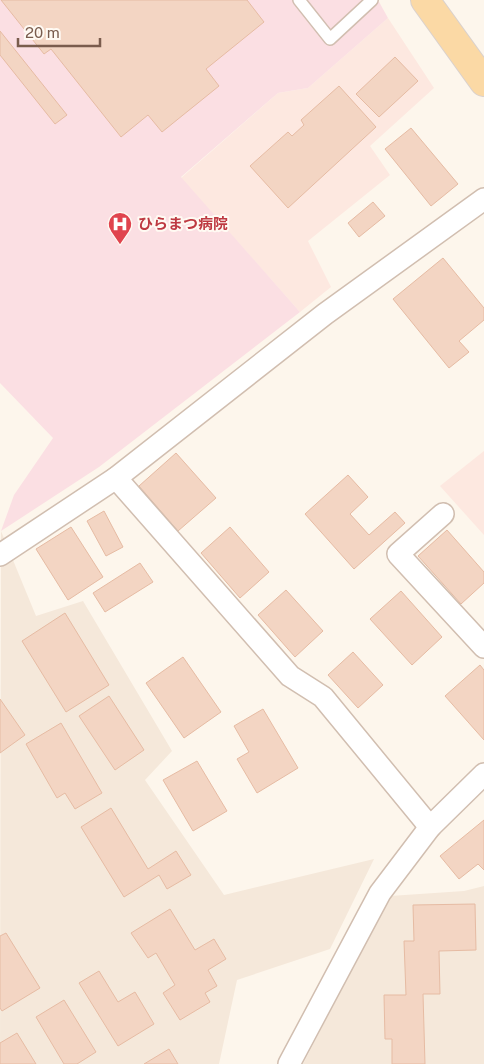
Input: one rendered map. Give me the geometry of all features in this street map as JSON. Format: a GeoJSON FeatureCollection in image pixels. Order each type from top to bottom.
{"type":"FeatureCollection","features":[{"type":"Feature","properties":{"kind":"main road"},"geometry":{"type":"LineString","coordinates":[[425,0],[484,82]]}},
{"type":"Feature","properties":{"kind":"street"},"geometry":{"type":"LineString","coordinates":[[0,555],[116,478],[325,314],[484,199]]}},
{"type":"Feature","properties":{"kind":"street"},"geometry":{"type":"LineString","coordinates":[[116,478],[290,676],[323,697],[430,827]]}},
{"type":"Feature","properties":{"kind":"street"},"geometry":{"type":"LineString","coordinates":[[443,514],[398,554],[484,647]]}},
{"type":"Feature","properties":{"kind":"street"},"geometry":{"type":"LineString","coordinates":[[288,1064],[380,894],[430,827],[484,774]]}},
{"type":"Feature","properties":{"kind":"lane"},"geometry":{"type":"LineString","coordinates":[[299,0],[330,39],[372,0]]}},
{"type":"Feature","properties":{"kind":"shaded area","name":"ひらまつ病院"},"geometry":{"type":"Polygon","coordinates":[[[0,0],[378,0],[388,18],[308,88],[278,93],[181,177],[300,312],[99,467],[1,531],[14,495],[53,438],[0,383],[0,0]]]}},
{"type":"Feature","properties":{"kind":"shaded area"},"geometry":{"type":"Polygon","coordinates":[[[388,18],[434,88],[370,146],[390,175],[308,241],[331,287],[300,312],[181,178],[278,93],[308,88],[388,18]]]}},
{"type":"Feature","properties":{"kind":"shaded area"},"geometry":{"type":"Polygon","coordinates":[[[484,451],[484,535],[440,486],[484,451]]]}},
{"type":"Feature","properties":{"kind":"shaded area"},"geometry":{"type":"Polygon","coordinates":[[[1,531],[36,616],[83,601],[172,751],[145,780],[224,895],[374,859],[330,949],[237,980],[219,1064],[0,1064],[1,531]]]}},
{"type":"Feature","properties":{"kind":"shaded area"},"geometry":{"type":"Polygon","coordinates":[[[484,886],[484,1064],[303,1064],[390,896],[464,891],[484,886]]]}},
{"type":"Feature","properties":{"kind":"building"},"geometry":{"type":"Polygon","coordinates":[[[1,0],[247,0],[264,22],[206,69],[219,86],[162,132],[148,115],[121,137],[51,49],[44,54],[1,0]]]}},
{"type":"Feature","properties":{"kind":"building"},"geometry":{"type":"Polygon","coordinates":[[[0,31],[67,115],[55,124],[0,55],[0,31]]]}},
{"type":"Feature","properties":{"kind":"building"},"geometry":{"type":"Polygon","coordinates":[[[395,57],[418,81],[379,117],[356,94],[395,57]]]}},
{"type":"Feature","properties":{"kind":"building"},"geometry":{"type":"Polygon","coordinates":[[[339,86],[376,127],[288,208],[250,166],[288,132],[292,136],[304,125],[301,120],[339,86]]]}},
{"type":"Feature","properties":{"kind":"building"},"geometry":{"type":"Polygon","coordinates":[[[411,128],[458,184],[431,206],[385,149],[411,128]]]}},
{"type":"Feature","properties":{"kind":"building"},"geometry":{"type":"Polygon","coordinates":[[[373,202],[385,216],[359,237],[348,223],[373,202]]]}},
{"type":"Feature","properties":{"kind":"building"},"geometry":{"type":"Polygon","coordinates":[[[443,258],[484,308],[484,320],[459,341],[469,352],[449,368],[393,299],[443,258]]]}},
{"type":"Feature","properties":{"kind":"building"},"geometry":{"type":"Polygon","coordinates":[[[176,453],[216,498],[178,531],[139,486],[176,453]]]}},
{"type":"Feature","properties":{"kind":"building"},"geometry":{"type":"Polygon","coordinates":[[[348,475],[368,497],[350,514],[369,535],[395,512],[405,523],[354,569],[305,514],[348,475]]]}},
{"type":"Feature","properties":{"kind":"building"},"geometry":{"type":"Polygon","coordinates":[[[104,511],[123,547],[106,556],[87,521],[104,511]]]}},
{"type":"Feature","properties":{"kind":"building"},"geometry":{"type":"Polygon","coordinates":[[[71,527],[103,577],[68,600],[36,549],[71,527]]]}},
{"type":"Feature","properties":{"kind":"building"},"geometry":{"type":"Polygon","coordinates":[[[230,527],[269,572],[240,598],[201,553],[230,527]]]}},
{"type":"Feature","properties":{"kind":"building"},"geometry":{"type":"Polygon","coordinates":[[[447,530],[484,572],[484,583],[461,604],[418,556],[447,530]]]}},
{"type":"Feature","properties":{"kind":"building"},"geometry":{"type":"Polygon","coordinates":[[[140,563],[153,582],[105,612],[93,593],[140,563]]]}},
{"type":"Feature","properties":{"kind":"building"},"geometry":{"type":"Polygon","coordinates":[[[286,590],[323,631],[295,657],[258,615],[286,590]]]}},
{"type":"Feature","properties":{"kind":"building"},"geometry":{"type":"Polygon","coordinates":[[[401,591],[442,637],[412,665],[370,619],[401,591]]]}},
{"type":"Feature","properties":{"kind":"building"},"geometry":{"type":"Polygon","coordinates":[[[65,613],[109,685],[66,712],[22,641],[65,613]]]}},
{"type":"Feature","properties":{"kind":"building"},"geometry":{"type":"Polygon","coordinates":[[[353,652],[383,685],[358,708],[328,675],[353,652]]]}},
{"type":"Feature","properties":{"kind":"building"},"geometry":{"type":"Polygon","coordinates":[[[183,657],[221,712],[184,738],[146,683],[183,657]]]}},
{"type":"Feature","properties":{"kind":"building"},"geometry":{"type":"Polygon","coordinates":[[[480,665],[484,670],[484,740],[445,696],[480,665]]]}},
{"type":"Feature","properties":{"kind":"building"},"geometry":{"type":"Polygon","coordinates":[[[109,696],[144,750],[115,770],[79,716],[109,696]]]}},
{"type":"Feature","properties":{"kind":"building"},"geometry":{"type":"Polygon","coordinates":[[[0,699],[25,735],[0,753],[0,699]]]}},
{"type":"Feature","properties":{"kind":"building"},"geometry":{"type":"Polygon","coordinates":[[[263,709],[298,768],[257,793],[237,759],[249,752],[234,726],[263,709]]]}},
{"type":"Feature","properties":{"kind":"building"},"geometry":{"type":"Polygon","coordinates":[[[61,723],[102,793],[75,809],[65,793],[57,798],[26,744],[61,723]]]}},
{"type":"Feature","properties":{"kind":"building"},"geometry":{"type":"Polygon","coordinates":[[[197,761],[227,811],[193,831],[163,780],[197,761]]]}},
{"type":"Feature","properties":{"kind":"building"},"geometry":{"type":"Polygon","coordinates":[[[111,808],[148,869],[176,851],[191,875],[167,889],[159,875],[124,897],[81,827],[111,808]]]}},
{"type":"Feature","properties":{"kind":"building"},"geometry":{"type":"Polygon","coordinates":[[[484,820],[484,870],[478,864],[459,879],[440,856],[484,820]]]}},
{"type":"Feature","properties":{"kind":"building"},"geometry":{"type":"Polygon","coordinates":[[[475,904],[476,950],[439,951],[440,994],[423,994],[425,1064],[392,1064],[392,1039],[385,1039],[384,995],[406,995],[404,941],[414,941],[413,905],[475,904]]]}},
{"type":"Feature","properties":{"kind":"building"},"geometry":{"type":"Polygon","coordinates":[[[170,909],[195,950],[214,939],[226,959],[208,970],[217,986],[205,993],[210,1002],[180,1020],[163,993],[175,985],[156,953],[148,958],[131,933],[170,909]]]}},
{"type":"Feature","properties":{"kind":"building"},"geometry":{"type":"Polygon","coordinates":[[[6,933],[40,988],[2,1011],[0,1008],[0,936],[6,933]]]}},
{"type":"Feature","properties":{"kind":"building"},"geometry":{"type":"Polygon","coordinates":[[[99,971],[118,1002],[135,992],[154,1024],[118,1046],[79,983],[99,971]]]}},
{"type":"Feature","properties":{"kind":"building"},"geometry":{"type":"Polygon","coordinates":[[[64,1000],[96,1052],[77,1064],[64,1064],[36,1017],[64,1000]]]}},
{"type":"Feature","properties":{"kind":"building"},"geometry":{"type":"Polygon","coordinates":[[[17,1033],[36,1064],[0,1064],[0,1043],[17,1033]]]}},
{"type":"Feature","properties":{"kind":"building"},"geometry":{"type":"Polygon","coordinates":[[[169,1049],[178,1064],[144,1064],[169,1049]]]}},
{"type":"Feature","properties":{"kind":"place","name":"ひらまつ病院"},"geometry":{"type":"Point","coordinates":[120,245]}}]}
